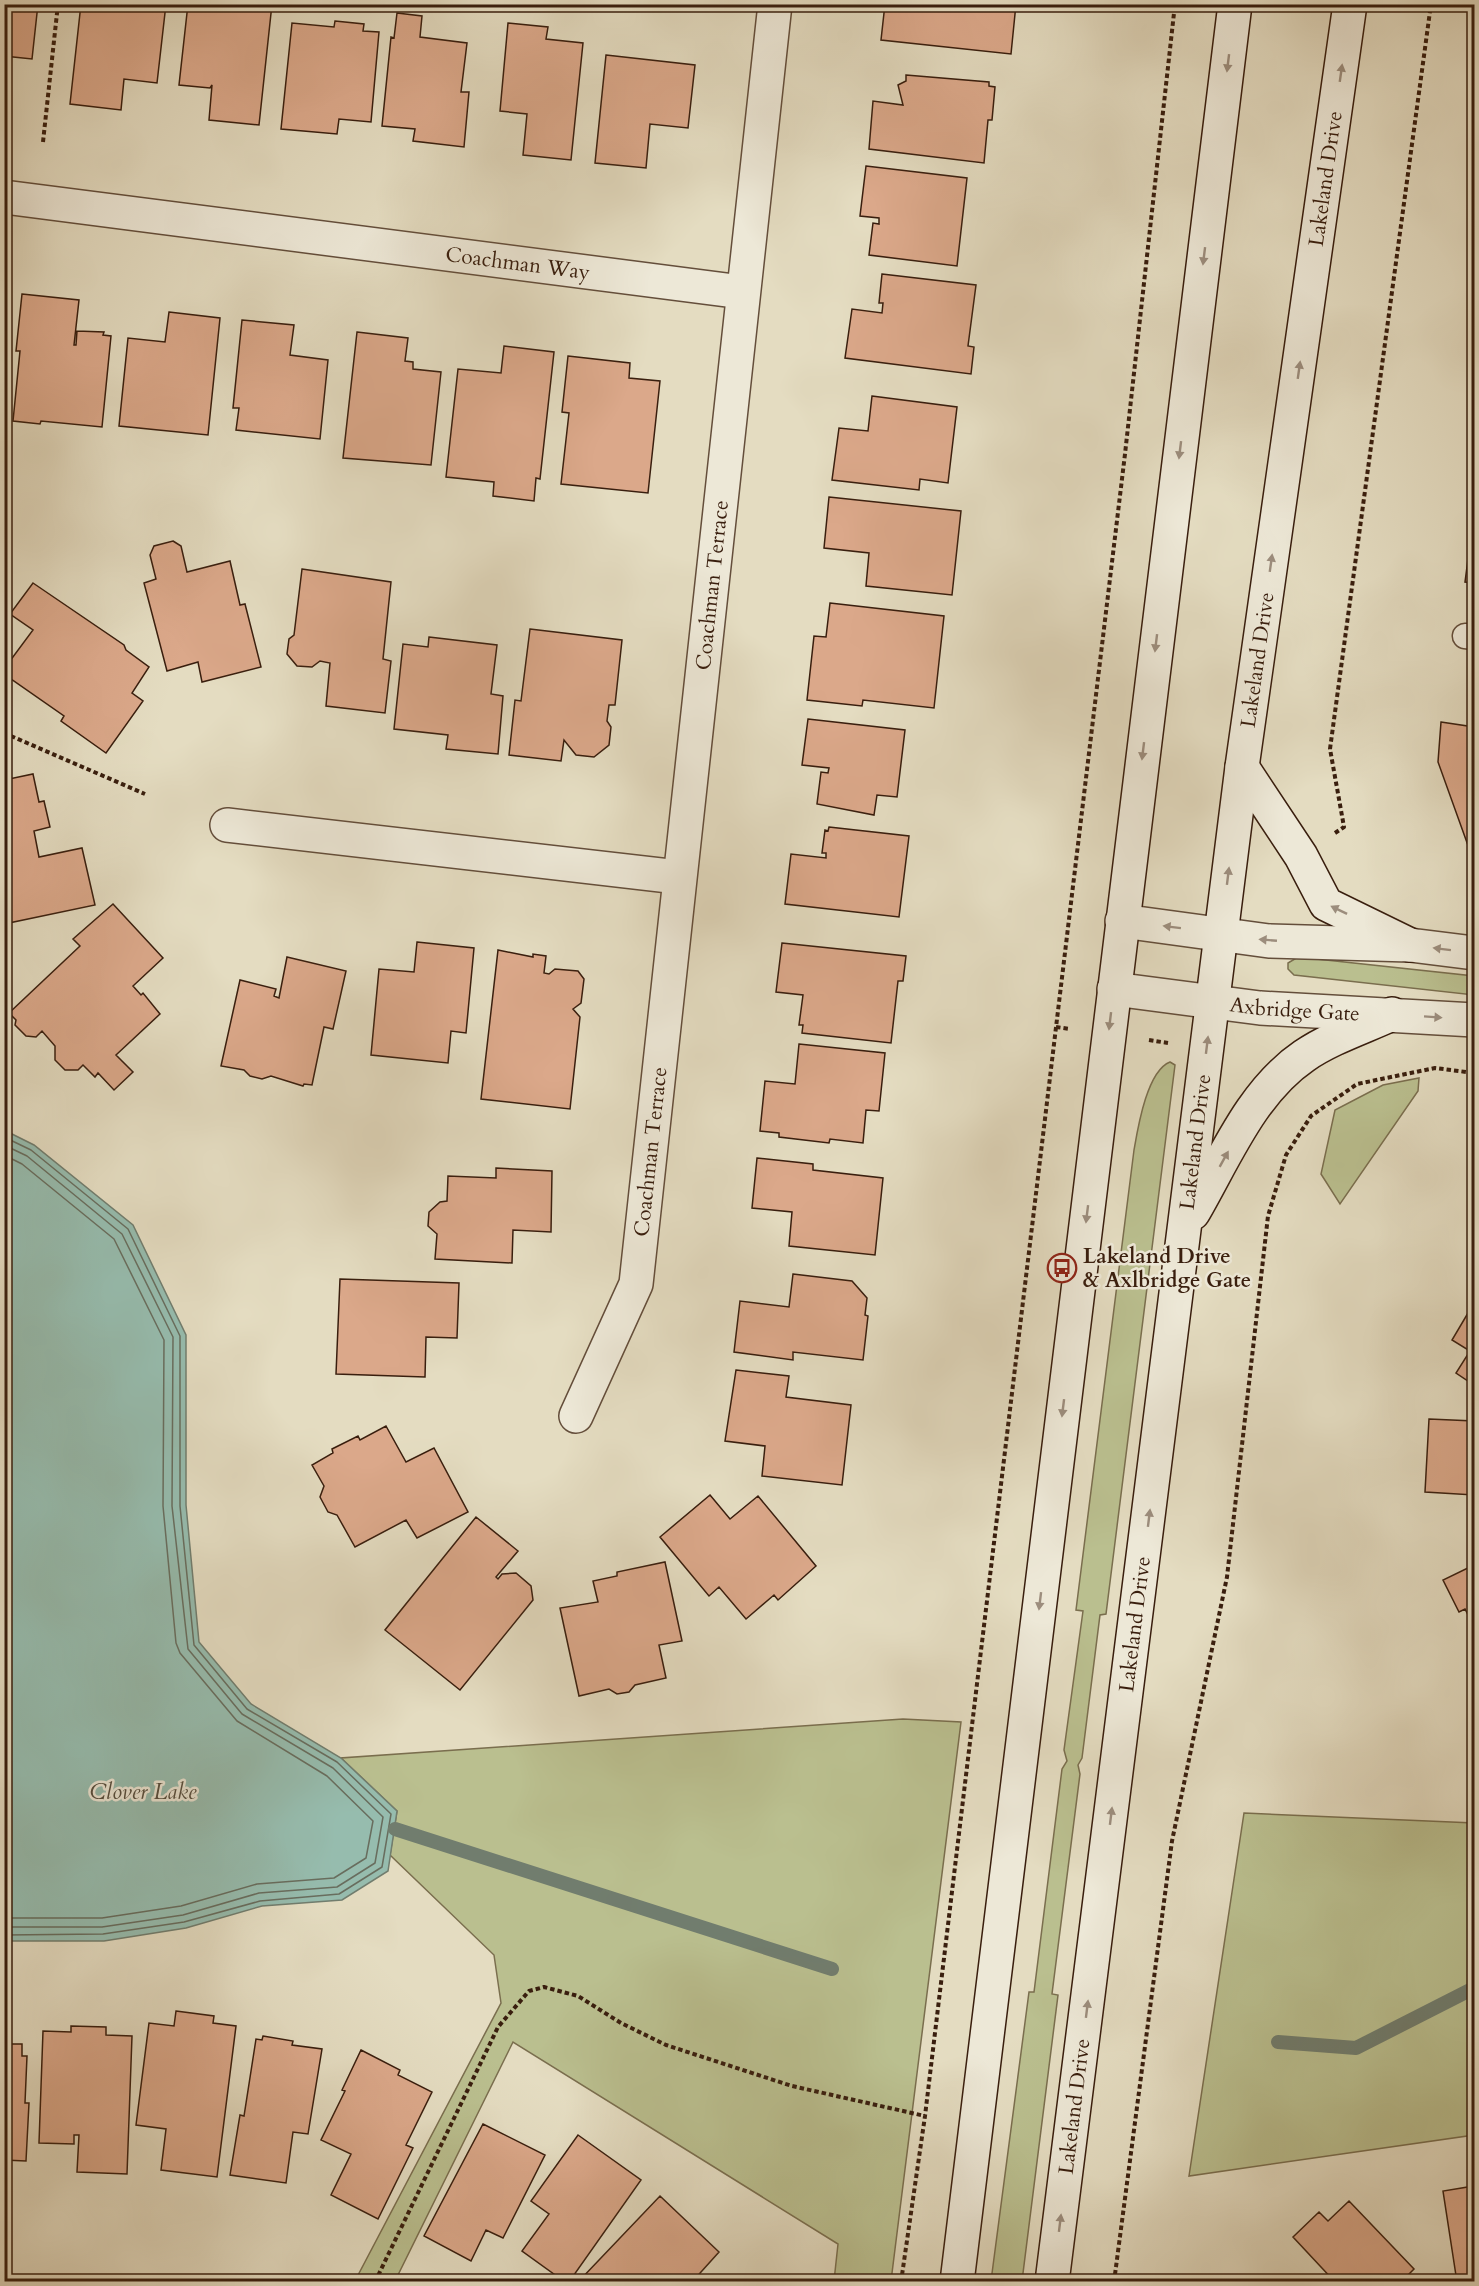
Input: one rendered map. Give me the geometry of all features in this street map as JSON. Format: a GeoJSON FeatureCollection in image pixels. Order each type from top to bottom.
{"type":"FeatureCollection","features":[{"type":"Feature","properties":{"kind":"main road"},"geometry":{"type":"LineString","coordinates":[[742,292],[775,4]]}},
{"type":"Feature","properties":{"kind":"main road"},"geometry":{"type":"LineString","coordinates":[[957,2282],[1235,4]]}},
{"type":"Feature","properties":{"kind":"main road","name":"Lakeland Drive"},"geometry":{"type":"LineString","coordinates":[[1052,2282],[1242,767],[1349,20]]}},
{"type":"Feature","properties":{"kind":"main road","name":"Coachman Way"},"geometry":{"type":"LineString","coordinates":[[4,197],[742,292]]}},
{"type":"Feature","properties":{"kind":"main road","name":"Coachman Terrace"},"geometry":{"type":"LineString","coordinates":[[576,1416],[636,1284],[742,292]]}},
{"type":"Feature","properties":{"kind":"main road"},"geometry":{"type":"LineString","coordinates":[[1242,767],[1301,856],[1326,904],[1410,945]]}},
{"type":"Feature","properties":{"kind":"main road"},"geometry":{"type":"LineString","coordinates":[[227,825],[678,877]]}},
{"type":"Feature","properties":{"kind":"main road"},"geometry":{"type":"LineString","coordinates":[[1122,921],[1269,941],[1410,945],[1474,953]]}},
{"type":"Feature","properties":{"kind":"main road","name":"Axbridge Gate"},"geometry":{"type":"LineString","coordinates":[[1114,989],[1260,1008],[1474,1020]]}},
{"type":"Feature","properties":{"kind":"main road"},"geometry":{"type":"LineString","coordinates":[[1185,1228],[1249,1114],[1280,1077],[1305,1055],[1392,1014]]}},
{"type":"Feature","properties":{"kind":"lane"},"geometry":{"type":"LineString","coordinates":[[1349,20],[1357,4]]}},
{"type":"Feature","properties":{"kind":"path"},"geometry":{"type":"LineString","coordinates":[[43,142],[58,4]]}},
{"type":"Feature","properties":{"kind":"path"},"geometry":{"type":"LineString","coordinates":[[902,2282],[925,2116],[1125,454],[1175,4]]}},
{"type":"Feature","properties":{"kind":"path"},"geometry":{"type":"LineString","coordinates":[[1344,827],[1330,748],[1431,4]]}},
{"type":"Feature","properties":{"kind":"path"},"geometry":{"type":"LineString","coordinates":[[4,733],[145,794]]}},
{"type":"Feature","properties":{"kind":"path"},"geometry":{"type":"LineString","coordinates":[[1114,2282],[1172,1841],[1227,1576],[1268,1216],[1286,1155],[1311,1116],[1357,1084],[1435,1068],[1474,1073]]}},
{"type":"Feature","properties":{"kind":"path"},"geometry":{"type":"LineString","coordinates":[[375,2282],[498,2027],[529,1991],[544,1987],[578,1996],[621,2023],[666,2045],[792,2086],[925,2116]]}},
{"type":"Feature","properties":{"kind":"shaded area"},"geometry":{"type":"Polygon","coordinates":[[[1298,957],[1474,976],[1474,995],[1294,975],[1288,969],[1288,963],[1298,957]]]}},
{"type":"Feature","properties":{"kind":"shaded area"},"geometry":{"type":"Polygon","coordinates":[[[1170,1062],[1175,1065],[1106,1614],[1100,1615],[1082,1758],[1078,1765],[1080,1774],[1052,1994],[1058,1995],[1022,2281],[991,2281],[1029,1992],[1034,1992],[1062,1769],[1067,1761],[1064,1750],[1083,1611],[1076,1610],[1134,1150],[1141,1114],[1150,1088],[1155,1076],[1162,1067],[1170,1062]]]}},
{"type":"Feature","properties":{"kind":"shaded area"},"geometry":{"type":"Polygon","coordinates":[[[1419,1078],[1418,1091],[1340,1204],[1321,1174],[1335,1110],[1383,1085],[1419,1078]]]}},
{"type":"Feature","properties":{"kind":"shaded area"},"geometry":{"type":"Polygon","coordinates":[[[903,1719],[961,1722],[891,2281],[834,2281],[838,2244],[513,2042],[395,2281],[356,2279],[501,2003],[494,1955],[390,1855],[397,1811],[341,1758],[903,1719]]]}},
{"type":"Feature","properties":{"kind":"shaded area"},"geometry":{"type":"Polygon","coordinates":[[[1244,1813],[1474,1823],[1474,2135],[1189,2176],[1244,1813]]]}},
{"type":"Feature","properties":{"kind":"water","name":"Clover Lake"},"geometry":{"type":"Polygon","coordinates":[[[4,1130],[34,1145],[133,1225],[186,1335],[186,1505],[199,1642],[251,1704],[341,1758],[397,1811],[388,1871],[342,1900],[262,1906],[186,1928],[104,1941],[5,1941],[4,1130]]]}},
{"type":"Feature","properties":{"kind":"building"},"geometry":{"type":"Polygon","coordinates":[[[4,4],[38,4],[32,59],[4,56],[4,4]]]}},
{"type":"Feature","properties":{"kind":"building"},"geometry":{"type":"Polygon","coordinates":[[[81,4],[166,4],[157,83],[124,79],[121,110],[70,104],[81,4]]]}},
{"type":"Feature","properties":{"kind":"building"},"geometry":{"type":"Polygon","coordinates":[[[188,4],[272,4],[259,125],[209,120],[212,85],[210,88],[179,85],[188,4]]]}},
{"type":"Feature","properties":{"kind":"building"},"geometry":{"type":"Polygon","coordinates":[[[885,4],[1016,4],[1011,54],[881,40],[885,4]]]}},
{"type":"Feature","properties":{"kind":"building"},"geometry":{"type":"Polygon","coordinates":[[[397,13],[422,16],[420,37],[467,43],[461,92],[469,92],[464,147],[413,141],[415,129],[382,126],[391,37],[394,38],[397,13]]]}},
{"type":"Feature","properties":{"kind":"building"},"geometry":{"type":"Polygon","coordinates":[[[335,21],[364,24],[363,31],[379,32],[371,122],[339,119],[337,134],[281,129],[292,23],[334,27],[335,21]]]}},
{"type":"Feature","properties":{"kind":"building"},"geometry":{"type":"Polygon","coordinates":[[[508,23],[548,27],[546,39],[583,43],[571,160],[523,155],[527,114],[500,111],[508,23]]]}},
{"type":"Feature","properties":{"kind":"building"},"geometry":{"type":"Polygon","coordinates":[[[606,55],[695,65],[688,128],[650,124],[646,168],[595,163],[606,55]]]}},
{"type":"Feature","properties":{"kind":"building"},"geometry":{"type":"Polygon","coordinates":[[[906,75],[989,82],[989,86],[995,87],[992,120],[988,120],[984,163],[869,149],[873,101],[903,105],[898,85],[906,81],[906,75]]]}},
{"type":"Feature","properties":{"kind":"building"},"geometry":{"type":"Polygon","coordinates":[[[866,166],[967,178],[957,266],[869,255],[873,223],[879,224],[879,218],[860,216],[866,166]]]}},
{"type":"Feature","properties":{"kind":"building"},"geometry":{"type":"Polygon","coordinates":[[[882,274],[976,285],[968,346],[974,347],[971,374],[845,358],[852,309],[882,313],[883,303],[879,303],[882,274]]]}},
{"type":"Feature","properties":{"kind":"building"},"geometry":{"type":"Polygon","coordinates":[[[22,294],[79,300],[74,345],[76,345],[77,331],[104,332],[103,335],[111,336],[102,427],[41,421],[40,424],[13,421],[20,351],[16,351],[22,294]]]}},
{"type":"Feature","properties":{"kind":"building"},"geometry":{"type":"Polygon","coordinates":[[[169,312],[220,318],[208,435],[119,426],[128,338],[165,342],[169,312]]]}},
{"type":"Feature","properties":{"kind":"building"},"geometry":{"type":"Polygon","coordinates":[[[242,320],[294,325],[290,355],[328,360],[320,439],[236,430],[239,408],[233,408],[242,320]]]}},
{"type":"Feature","properties":{"kind":"building"},"geometry":{"type":"Polygon","coordinates":[[[357,332],[408,338],[405,361],[413,362],[413,369],[441,372],[431,465],[343,458],[357,332]]]}},
{"type":"Feature","properties":{"kind":"building"},"geometry":{"type":"Polygon","coordinates":[[[504,346],[554,352],[540,479],[536,478],[534,501],[493,496],[494,482],[446,477],[458,369],[501,373],[504,346]]]}},
{"type":"Feature","properties":{"kind":"building"},"geometry":{"type":"Polygon","coordinates":[[[568,356],[630,363],[629,378],[660,381],[648,493],[561,484],[569,413],[562,412],[568,356]]]}},
{"type":"Feature","properties":{"kind":"building"},"geometry":{"type":"Polygon","coordinates":[[[872,396],[957,407],[948,483],[920,479],[919,490],[832,480],[839,428],[868,431],[872,396]]]}},
{"type":"Feature","properties":{"kind":"building"},"geometry":{"type":"Polygon","coordinates":[[[829,497],[961,511],[952,595],[866,586],[869,553],[824,548],[829,497]]]}},
{"type":"Feature","properties":{"kind":"building"},"geometry":{"type":"Polygon","coordinates":[[[1474,513],[1474,583],[1465,582],[1474,513]]]}},
{"type":"Feature","properties":{"kind":"building"},"geometry":{"type":"Polygon","coordinates":[[[173,541],[181,546],[187,572],[230,561],[240,605],[245,604],[261,667],[202,682],[198,662],[167,671],[144,583],[156,579],[150,555],[154,546],[173,541]]]}},
{"type":"Feature","properties":{"kind":"building"},"geometry":{"type":"Polygon","coordinates":[[[302,569],[391,582],[383,659],[391,661],[385,713],[326,706],[330,663],[320,661],[312,667],[297,666],[287,654],[289,639],[294,635],[302,569]]]}},
{"type":"Feature","properties":{"kind":"building"},"geometry":{"type":"Polygon","coordinates":[[[33,583],[124,645],[126,650],[149,667],[132,693],[143,701],[106,753],[61,721],[64,716],[4,674],[4,669],[33,630],[10,614],[33,583]]]}},
{"type":"Feature","properties":{"kind":"building"},"geometry":{"type":"Polygon","coordinates":[[[830,603],[944,616],[934,708],[863,700],[862,706],[807,700],[814,636],[826,637],[830,603]]]}},
{"type":"Feature","properties":{"kind":"building"},"geometry":{"type":"Polygon","coordinates":[[[530,629],[622,640],[615,705],[609,705],[607,721],[611,727],[609,745],[594,757],[576,755],[564,740],[561,761],[509,755],[515,700],[521,701],[530,629]]]}},
{"type":"Feature","properties":{"kind":"building"},"geometry":{"type":"Polygon","coordinates":[[[429,637],[497,645],[491,694],[503,696],[498,754],[446,749],[448,735],[394,729],[403,644],[428,647],[429,637]]]}},
{"type":"Feature","properties":{"kind":"building"},"geometry":{"type":"Polygon","coordinates":[[[808,719],[905,730],[897,797],[877,795],[874,815],[817,804],[821,772],[828,773],[829,768],[802,765],[808,719]]]}},
{"type":"Feature","properties":{"kind":"building"},"geometry":{"type":"Polygon","coordinates":[[[1441,722],[1474,727],[1474,851],[1470,851],[1438,762],[1441,722]]]}},
{"type":"Feature","properties":{"kind":"building"},"geometry":{"type":"Polygon","coordinates":[[[33,774],[39,802],[44,801],[50,827],[34,831],[39,857],[82,848],[95,905],[4,924],[4,780],[33,774]]]}},
{"type":"Feature","properties":{"kind":"building"},"geometry":{"type":"Polygon","coordinates":[[[829,827],[909,836],[899,917],[785,904],[791,854],[826,858],[826,853],[822,853],[825,830],[828,831],[829,827]]]}},
{"type":"Feature","properties":{"kind":"building"},"geometry":{"type":"Polygon","coordinates":[[[113,904],[163,958],[133,986],[141,995],[143,993],[160,1014],[116,1055],[133,1072],[114,1090],[98,1073],[95,1077],[83,1065],[78,1070],[65,1070],[55,1060],[55,1046],[42,1031],[36,1037],[26,1036],[15,1025],[16,1020],[9,1013],[80,946],[73,939],[113,904]]]}},
{"type":"Feature","properties":{"kind":"building"},"geometry":{"type":"Polygon","coordinates":[[[417,942],[474,948],[466,1033],[451,1031],[448,1063],[371,1055],[379,969],[414,972],[417,942]]]}},
{"type":"Feature","properties":{"kind":"building"},"geometry":{"type":"Polygon","coordinates":[[[782,943],[906,956],[903,981],[898,981],[891,1043],[802,1033],[803,1025],[799,1025],[803,995],[776,992],[782,943]]]}},
{"type":"Feature","properties":{"kind":"building"},"geometry":{"type":"Polygon","coordinates":[[[498,950],[533,957],[533,954],[546,956],[544,973],[549,974],[555,969],[578,971],[584,979],[581,1003],[573,1009],[580,1017],[570,1109],[481,1099],[498,950]]]}},
{"type":"Feature","properties":{"kind":"building"},"geometry":{"type":"Polygon","coordinates":[[[287,957],[346,971],[333,1029],[324,1027],[312,1085],[304,1084],[303,1086],[271,1076],[262,1079],[250,1076],[244,1070],[221,1066],[240,980],[276,989],[274,996],[279,998],[287,957]]]}},
{"type":"Feature","properties":{"kind":"building"},"geometry":{"type":"Polygon","coordinates":[[[799,1044],[885,1053],[879,1111],[866,1110],[863,1143],[830,1139],[829,1143],[779,1137],[779,1133],[760,1131],[765,1081],[795,1084],[799,1044]]]}},
{"type":"Feature","properties":{"kind":"building"},"geometry":{"type":"Polygon","coordinates":[[[757,1158],[813,1164],[813,1170],[883,1178],[875,1255],[789,1246],[792,1212],[752,1208],[757,1158]]]}},
{"type":"Feature","properties":{"kind":"building"},"geometry":{"type":"Polygon","coordinates":[[[496,1168],[552,1171],[551,1232],[513,1230],[512,1263],[435,1259],[437,1234],[428,1226],[429,1212],[440,1202],[447,1201],[448,1176],[496,1178],[496,1168]]]}},
{"type":"Feature","properties":{"kind":"building"},"geometry":{"type":"Polygon","coordinates":[[[793,1274],[852,1281],[867,1298],[865,1315],[868,1316],[863,1360],[793,1352],[793,1360],[734,1352],[740,1301],[789,1307],[793,1274]]]}},
{"type":"Feature","properties":{"kind":"building"},"geometry":{"type":"Polygon","coordinates":[[[340,1279],[459,1283],[457,1338],[426,1337],[425,1377],[336,1374],[340,1279]]]}},
{"type":"Feature","properties":{"kind":"building"},"geometry":{"type":"Polygon","coordinates":[[[1468,1313],[1474,1318],[1474,1385],[1456,1373],[1470,1351],[1452,1340],[1468,1313]]]}},
{"type":"Feature","properties":{"kind":"building"},"geometry":{"type":"Polygon","coordinates":[[[736,1370],[789,1376],[786,1397],[851,1405],[842,1485],[762,1476],[765,1446],[725,1441],[736,1370]]]}},
{"type":"Feature","properties":{"kind":"building"},"geometry":{"type":"Polygon","coordinates":[[[1429,1419],[1474,1421],[1474,1495],[1425,1492],[1429,1419]]]}},
{"type":"Feature","properties":{"kind":"building"},"geometry":{"type":"Polygon","coordinates":[[[386,1426],[406,1462],[434,1448],[468,1512],[417,1538],[406,1520],[355,1547],[337,1515],[328,1512],[320,1497],[324,1486],[312,1465],[333,1453],[332,1449],[358,1436],[360,1440],[386,1426]]]}},
{"type":"Feature","properties":{"kind":"building"},"geometry":{"type":"Polygon","coordinates":[[[710,1495],[730,1519],[758,1496],[816,1566],[778,1600],[774,1595],[746,1619],[719,1587],[709,1596],[660,1537],[710,1495]]]}},
{"type":"Feature","properties":{"kind":"building"},"geometry":{"type":"Polygon","coordinates":[[[476,1517],[518,1551],[496,1577],[498,1579],[502,1574],[516,1573],[531,1586],[533,1600],[460,1690],[385,1630],[476,1517]]]}},
{"type":"Feature","properties":{"kind":"building"},"geometry":{"type":"Polygon","coordinates":[[[665,1562],[682,1641],[659,1645],[666,1678],[635,1685],[629,1692],[617,1694],[609,1689],[579,1696],[560,1608],[598,1602],[593,1581],[617,1576],[617,1572],[665,1562]]]}},
{"type":"Feature","properties":{"kind":"building"},"geometry":{"type":"Polygon","coordinates":[[[1474,1565],[1474,1627],[1465,1609],[1459,1612],[1443,1580],[1474,1565]]]}},
{"type":"Feature","properties":{"kind":"building"},"geometry":{"type":"Polygon","coordinates":[[[176,2011],[214,2016],[213,2023],[236,2026],[217,2177],[161,2170],[166,2129],[136,2125],[149,2023],[174,2026],[176,2011]]]}},
{"type":"Feature","properties":{"kind":"building"},"geometry":{"type":"Polygon","coordinates":[[[71,2026],[106,2027],[106,2035],[132,2036],[127,2174],[77,2172],[79,2135],[74,2135],[74,2144],[39,2143],[43,2031],[71,2032],[71,2026]]]}},
{"type":"Feature","properties":{"kind":"building"},"geometry":{"type":"Polygon","coordinates":[[[263,2036],[293,2041],[292,2045],[322,2049],[308,2134],[293,2132],[286,2183],[230,2175],[240,2115],[244,2116],[256,2039],[262,2040],[263,2036]]]}},
{"type":"Feature","properties":{"kind":"building"},"geometry":{"type":"Polygon","coordinates":[[[4,2044],[22,2044],[22,2056],[27,2056],[25,2103],[29,2103],[26,2161],[4,2160],[4,2044]]]}},
{"type":"Feature","properties":{"kind":"building"},"geometry":{"type":"Polygon","coordinates":[[[361,2050],[400,2070],[398,2075],[432,2092],[406,2145],[413,2148],[378,2219],[331,2195],[351,2154],[321,2140],[345,2091],[342,2090],[361,2050]]]}},
{"type":"Feature","properties":{"kind":"building"},"geometry":{"type":"Polygon","coordinates":[[[483,2124],[545,2155],[503,2238],[486,2230],[471,2261],[424,2236],[483,2124]]]}},
{"type":"Feature","properties":{"kind":"building"},"geometry":{"type":"Polygon","coordinates":[[[578,2135],[641,2180],[569,2282],[565,2282],[522,2251],[549,2214],[531,2201],[578,2135]]]}},
{"type":"Feature","properties":{"kind":"building"},"geometry":{"type":"Polygon","coordinates":[[[1474,2186],[1474,2282],[1457,2282],[1443,2191],[1474,2186]]]}},
{"type":"Feature","properties":{"kind":"building"},"geometry":{"type":"Polygon","coordinates":[[[660,2196],[719,2252],[692,2282],[579,2281],[660,2196]]]}},
{"type":"Feature","properties":{"kind":"building"},"geometry":{"type":"Polygon","coordinates":[[[1349,2201],[1414,2269],[1405,2278],[1408,2282],[1335,2282],[1293,2237],[1319,2212],[1328,2221],[1349,2201]]]}},
{"type":"Feature","properties":{"kind":"waterway"},"geometry":{"type":"LineString","coordinates":[[395,1829],[832,1969]]}},
{"type":"Feature","properties":{"kind":"waterway"},"geometry":{"type":"LineString","coordinates":[[1278,2042],[1356,2048],[1474,1988]]}},
{"type":"Feature","properties":{"kind":"place","name":"Lakeland Drive & Axlbridge Gate"},"geometry":{"type":"Point","coordinates":[1062,1268]}}]}
